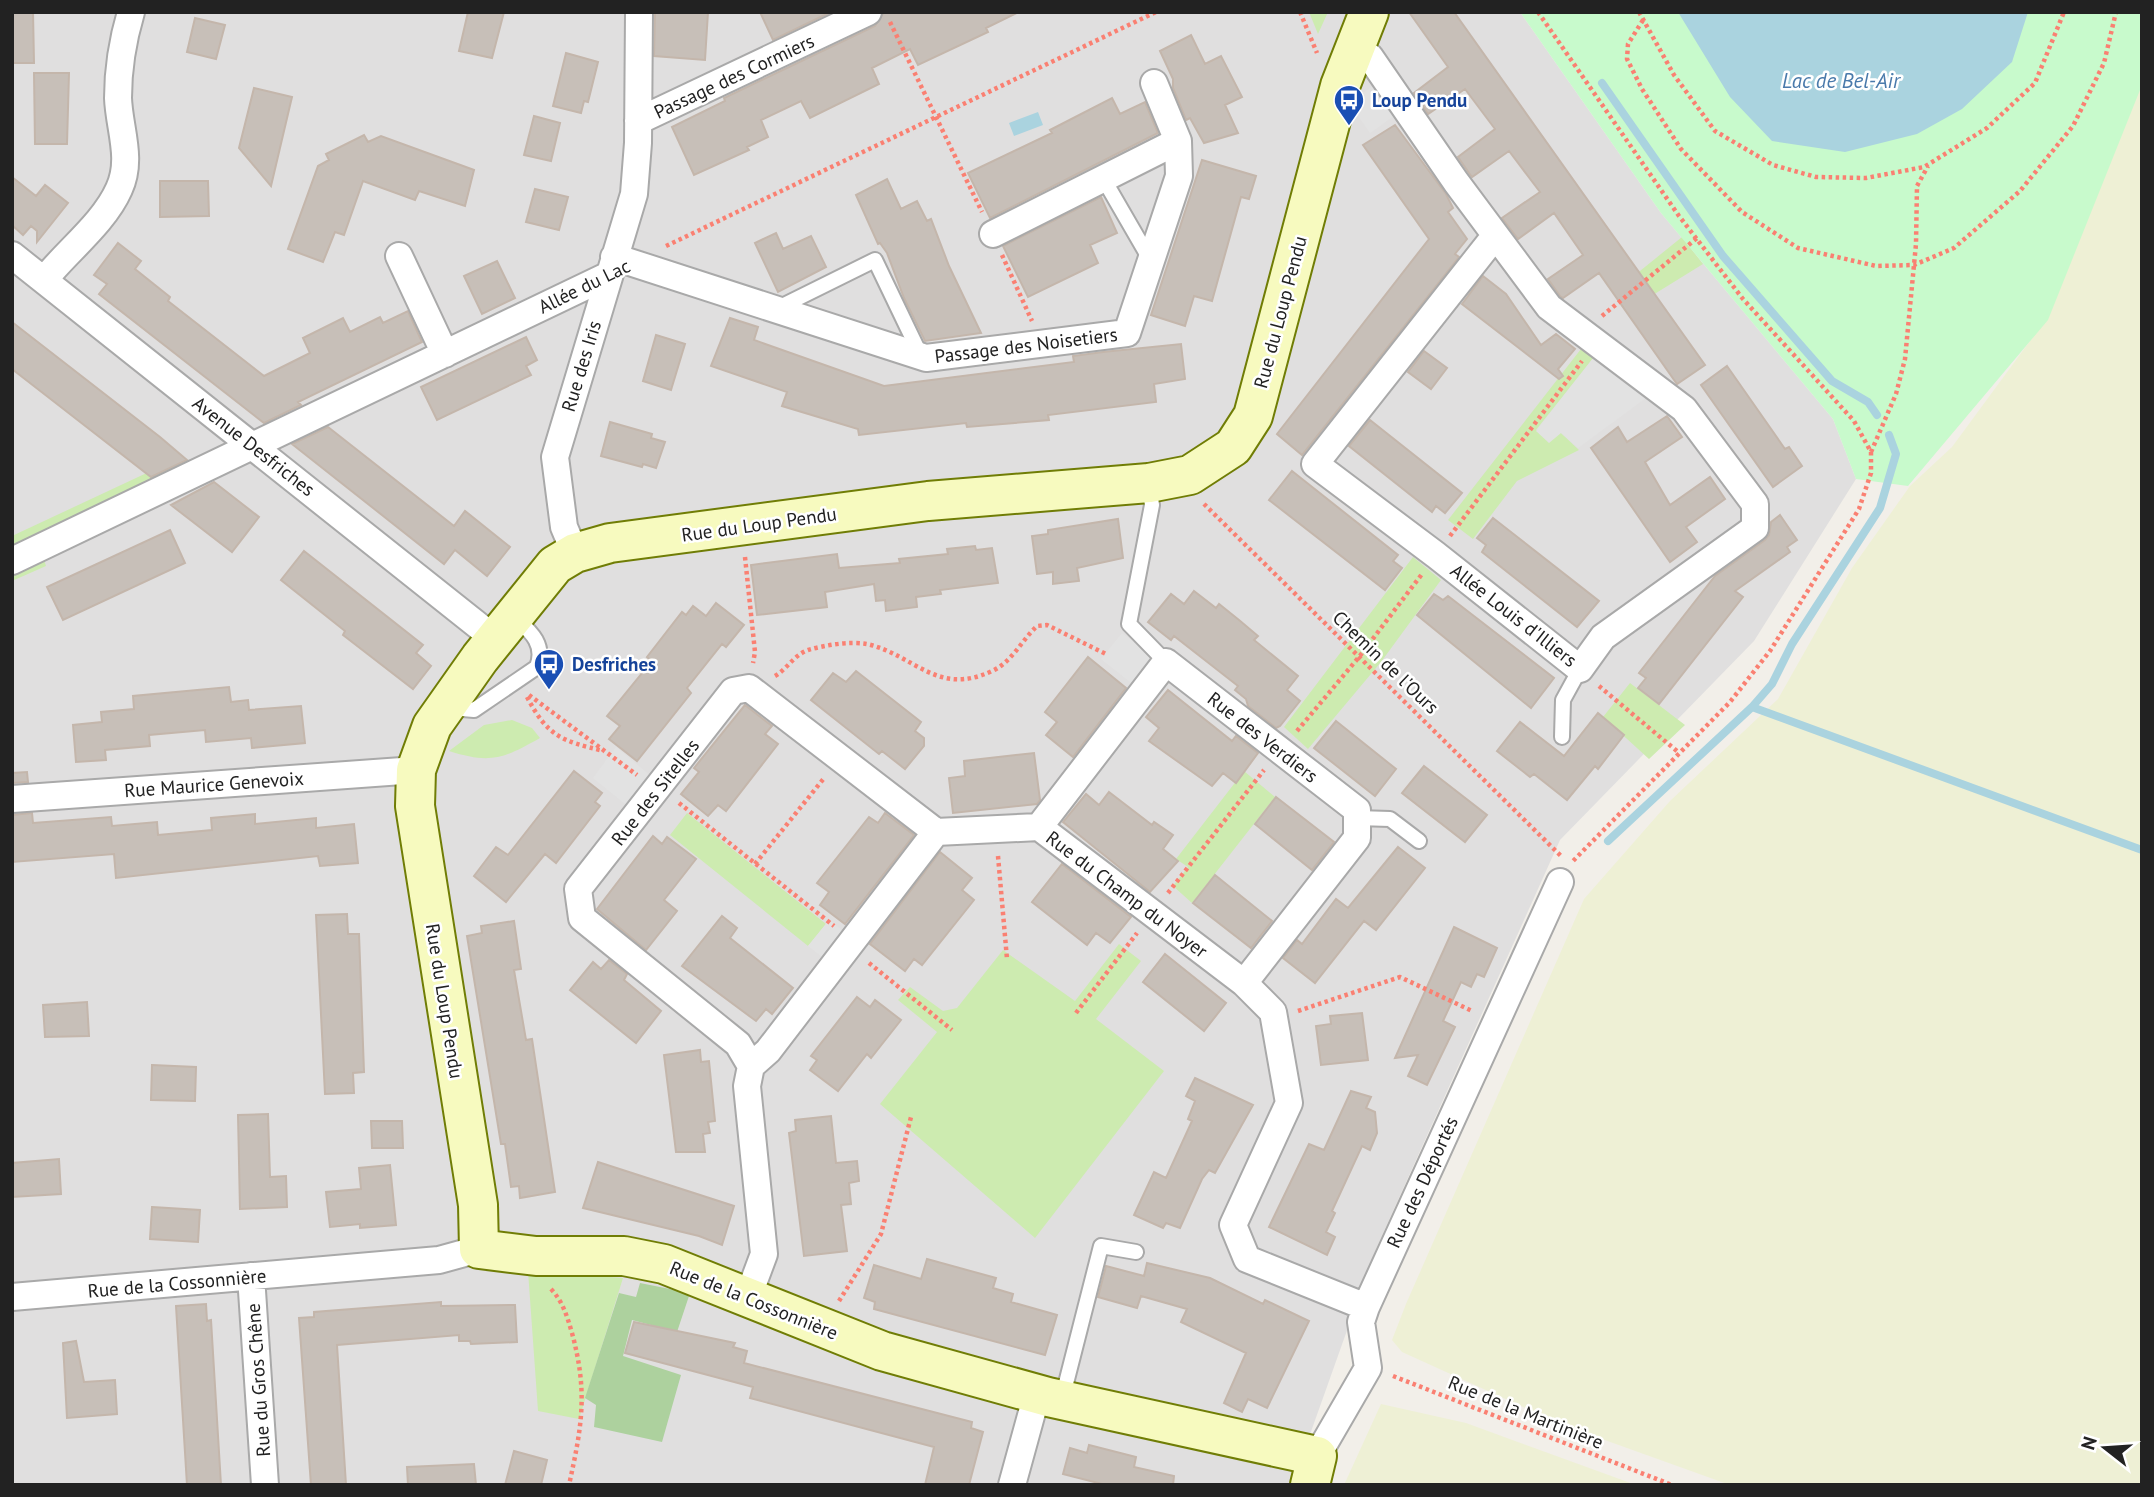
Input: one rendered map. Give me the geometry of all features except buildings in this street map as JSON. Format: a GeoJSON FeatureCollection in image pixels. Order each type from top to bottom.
{"type":"FeatureCollection","features":[{"type":"Feature","properties":{"kind":"street"},"geometry":{"type":"LineString","coordinates":[[44,280],[110,205],[120,188],[125,171],[125,152],[118,97],[125,34],[131,12]]}},
{"type":"Feature","properties":{"kind":"street","name":"Rue des Iris"},"geometry":{"type":"LineString","coordinates":[[575,553],[564,527],[555,457],[618,265],[634,194],[639,12]]}},
{"type":"Feature","properties":{"kind":"street","name":"Passage des Cormiers"},"geometry":{"type":"LineString","coordinates":[[638,121],[867,12]]}},
{"type":"Feature","properties":{"kind":"street","name":"Rue du Loup Pendu"},"geometry":{"type":"LineString","coordinates":[[479,1249],[478,1205],[415,806],[416,770],[432,726],[446,706],[504,627],[555,565],[575,553],[610,542],[928,501],[1149,482],[1190,475],[1233,447],[1252,416],[1340,86],[1332,52],[1368,12]]}},
{"type":"Feature","properties":{"kind":"street","name":"Allée Louis d'Illiers"},"geometry":{"type":"LineString","coordinates":[[1332,52],[1370,57],[1495,236],[1549,307],[1684,409],[1755,504],[1755,528],[1603,637],[1580,669],[1315,464],[1495,236]]}},
{"type":"Feature","properties":{"kind":"street","name":"Passage des Noisetiers"},"geometry":{"type":"LineString","coordinates":[[618,265],[777,309],[921,356],[1127,333],[1179,176],[1178,141],[1154,83]]}},
{"type":"Feature","properties":{"kind":"street"},"geometry":{"type":"LineString","coordinates":[[993,234],[1178,141]]}},
{"type":"Feature","properties":{"kind":"street","name":"Avenue Desfriches"},"geometry":{"type":"LineString","coordinates":[[12,255],[255,445],[504,627]]}},
{"type":"Feature","properties":{"kind":"street"},"geometry":{"type":"LineString","coordinates":[[398,256],[445,354]]}},
{"type":"Feature","properties":{"kind":"street","name":"Allée du Lac"},"geometry":{"type":"LineString","coordinates":[[12,561],[445,354],[618,265]]}},
{"type":"Feature","properties":{"kind":"street"},"geometry":{"type":"LineString","coordinates":[[1039,827],[1166,662]]}},
{"type":"Feature","properties":{"kind":"street","name":"Rue des Verdiers"},"geometry":{"type":"LineString","coordinates":[[1166,662],[1357,810],[1357,818]]}},
{"type":"Feature","properties":{"kind":"street"},"geometry":{"type":"LineString","coordinates":[[748,1297],[764,1254],[747,1086],[751,1066],[768,1051],[936,832],[749,688]]}},
{"type":"Feature","properties":{"kind":"street","name":"Rue des Sitelles"},"geometry":{"type":"LineString","coordinates":[[749,688],[733,691],[578,889],[582,918],[738,1044],[751,1066]]}},
{"type":"Feature","properties":{"kind":"street","name":"Rue Maurice Genevoix"},"geometry":{"type":"LineString","coordinates":[[12,799],[416,770]]}},
{"type":"Feature","properties":{"kind":"street"},"geometry":{"type":"LineString","coordinates":[[1244,983],[1357,838],[1357,818]]}},
{"type":"Feature","properties":{"kind":"street","name":"Rue du Champ du Noyer"},"geometry":{"type":"LineString","coordinates":[[936,832],[1039,827],[1244,983],[1273,1012],[1289,1103],[1233,1225],[1247,1259],[1366,1307]]}},
{"type":"Feature","properties":{"kind":"street","name":"Rue des Déportés"},"geometry":{"type":"LineString","coordinates":[[1368,1367],[1361,1322],[1366,1307],[1565,873]]}},
{"type":"Feature","properties":{"kind":"street","name":"Rue de la Cossonnière"},"geometry":{"type":"LineString","coordinates":[[12,1297],[439,1259],[479,1249],[536,1256],[624,1256],[664,1264],[882,1351],[1313,1470]]}},
{"type":"Feature","properties":{"kind":"street","name":"Rue du Gros Chêne"},"geometry":{"type":"LineString","coordinates":[[251,1276],[265,1485]]}},
{"type":"Feature","properties":{"kind":"street"},"geometry":{"type":"LineString","coordinates":[[1313,1470],[1368,1367]]}},
{"type":"Feature","properties":{"kind":"street"},"geometry":{"type":"LineString","coordinates":[[1012,1485],[1049,1397]]}},
{"type":"Feature","properties":{"kind":"lane"},"geometry":{"type":"LineString","coordinates":[[1103,178],[1151,261]]}},
{"type":"Feature","properties":{"kind":"lane"},"geometry":{"type":"LineString","coordinates":[[777,309],[875,260],[921,356]]}},
{"type":"Feature","properties":{"kind":"lane"},"geometry":{"type":"LineString","coordinates":[[1149,482],[1152,505],[1129,624],[1166,662]]}},
{"type":"Feature","properties":{"kind":"lane"},"geometry":{"type":"LineString","coordinates":[[446,706],[474,710],[537,667],[541,656],[540,645],[504,627]]}},
{"type":"Feature","properties":{"kind":"lane"},"geometry":{"type":"LineString","coordinates":[[1562,737],[1563,700],[1580,669]]}},
{"type":"Feature","properties":{"kind":"lane"},"geometry":{"type":"LineString","coordinates":[[1357,818],[1390,818],[1419,841]]}},
{"type":"Feature","properties":{"kind":"lane"},"geometry":{"type":"LineString","coordinates":[[1049,1397],[1101,1247],[1136,1252]]}},
{"type":"Feature","properties":{"kind":"path"},"geometry":{"type":"LineString","coordinates":[[885,12],[993,234],[1042,344]]}},
{"type":"Feature","properties":{"kind":"path","name":"Allée du Lac"},"geometry":{"type":"LineString","coordinates":[[618,265],[936,118],[1156,12]]}},
{"type":"Feature","properties":{"kind":"path"},"geometry":{"type":"LineString","coordinates":[[1300,12],[1332,52]]}},
{"type":"Feature","properties":{"kind":"path"},"geometry":{"type":"LineString","coordinates":[[1639,12],[1674,75],[1715,131],[1773,165],[1816,177],[1866,178],[1930,163],[1987,128],[2035,83],[2064,12]]}},
{"type":"Feature","properties":{"kind":"path"},"geometry":{"type":"LineString","coordinates":[[1643,20],[1628,44],[1627,59],[1642,89],[1681,149],[1741,212],[1797,248],[1876,266],[1914,265],[1954,248],[2020,191],[2073,126],[2104,63],[2116,12]]}},
{"type":"Feature","properties":{"kind":"path"},"geometry":{"type":"LineString","coordinates":[[1871,453],[1896,394],[1905,359],[1914,265],[1917,186],[1930,163]]}},
{"type":"Feature","properties":{"kind":"path"},"geometry":{"type":"LineString","coordinates":[[1076,1013],[1280,750],[1359,657],[1436,555],[1589,337],[1696,238]]}},
{"type":"Feature","properties":{"kind":"path","name":"Chemin de l'Ours"},"geometry":{"type":"LineString","coordinates":[[1190,475],[1196,496],[1359,657],[1565,873]]}},
{"type":"Feature","properties":{"kind":"path"},"geometry":{"type":"LineString","coordinates":[[742,527],[755,652],[749,688]]}},
{"type":"Feature","properties":{"kind":"path"},"geometry":{"type":"LineString","coordinates":[[749,688],[779,675],[799,654],[851,643],[867,644],[920,671],[956,681],[994,671],[1008,660],[1037,626],[1062,631],[1108,654]]}},
{"type":"Feature","properties":{"kind":"path"},"geometry":{"type":"LineString","coordinates":[[1580,669],[1679,752]]}},
{"type":"Feature","properties":{"kind":"path"},"geometry":{"type":"LineString","coordinates":[[608,752],[569,743],[541,724],[523,691],[608,752],[658,789],[755,864],[952,1030]]}},
{"type":"Feature","properties":{"kind":"path"},"geometry":{"type":"LineString","coordinates":[[755,864],[839,759]]}},
{"type":"Feature","properties":{"kind":"path"},"geometry":{"type":"LineString","coordinates":[[995,829],[1007,959]]}},
{"type":"Feature","properties":{"kind":"path"},"geometry":{"type":"LineString","coordinates":[[1274,1019],[1400,977],[1495,1022]]}},
{"type":"Feature","properties":{"kind":"path"},"geometry":{"type":"LineString","coordinates":[[818,1326],[847,1292],[881,1234],[911,1117]]}},
{"type":"Feature","properties":{"kind":"path"},"geometry":{"type":"LineString","coordinates":[[546,1286],[564,1306],[582,1369],[583,1424],[569,1485]]}},
{"type":"Feature","properties":{"kind":"path","name":"Rue de la Martinière"},"geometry":{"type":"LineString","coordinates":[[1368,1367],[1672,1485]]}},
{"type":"Feature","properties":{"kind":"shaded area"},"geometry":{"type":"Polygon","coordinates":[[[12,12],[1520,12],[1661,213],[1833,419],[1856,479],[1754,641],[1560,840],[1376,1249],[1292,1485],[12,1485],[12,12]]]}},
{"type":"Feature","properties":{"kind":"shaded area"},"geometry":{"type":"Polygon","coordinates":[[[1373,86],[1394,116],[1370,133],[1349,103],[1373,86]]]}},
{"type":"Feature","properties":{"kind":"shaded area"},"geometry":{"type":"Polygon","coordinates":[[[1594,357],[1646,398],[1578,448],[1561,433],[1549,443],[1536,431],[1594,357]]]}},
{"type":"Feature","properties":{"kind":"shaded area"},"geometry":{"type":"Polygon","coordinates":[[[1122,633],[1160,663],[1139,689],[1101,659],[1122,633]]]}},
{"type":"Feature","properties":{"kind":"shaded area"},"geometry":{"type":"Polygon","coordinates":[[[616,747],[652,777],[630,808],[593,778],[616,747]]]}},
{"type":"Feature","properties":{"kind":"shaded area"},"geometry":{"type":"Polygon","coordinates":[[[829,920],[847,934],[826,960],[808,946],[829,920]]]}},
{"type":"Feature","properties":{"kind":"green space"},"geometry":{"type":"Polygon","coordinates":[[[1309,12],[1328,12],[1318,34],[1309,12]]]}},
{"type":"Feature","properties":{"kind":"green space"},"geometry":{"type":"Polygon","coordinates":[[[1520,12],[2142,12],[2142,85],[2048,320],[1908,486],[1856,479],[1833,419],[1661,213],[1520,12]]]}},
{"type":"Feature","properties":{"kind":"green space"},"geometry":{"type":"Polygon","coordinates":[[[2142,83],[2142,1485],[1730,1485],[1563,1425],[1402,1352],[1392,1340],[1406,1304],[1584,899],[1670,801],[1778,699],[1852,568],[1910,486],[1952,447],[2041,326],[2142,83]]]}},
{"type":"Feature","properties":{"kind":"green space"},"geometry":{"type":"Polygon","coordinates":[[[1682,237],[1703,264],[1627,311],[1614,292],[1682,237]]]}},
{"type":"Feature","properties":{"kind":"green space"},"geometry":{"type":"Polygon","coordinates":[[[1581,349],[1594,357],[1536,430],[1561,433],[1579,450],[1517,481],[1473,539],[1448,520],[1581,349]]]}},
{"type":"Feature","properties":{"kind":"green space"},"geometry":{"type":"Polygon","coordinates":[[[183,456],[191,463],[12,550],[12,536],[183,456]]]}},
{"type":"Feature","properties":{"kind":"green space"},"geometry":{"type":"Polygon","coordinates":[[[42,553],[46,566],[12,581],[12,565],[42,553]]]}},
{"type":"Feature","properties":{"kind":"green space"},"geometry":{"type":"Polygon","coordinates":[[[1413,557],[1441,580],[1381,662],[1308,749],[1284,727],[1413,557]]]}},
{"type":"Feature","properties":{"kind":"green space"},"geometry":{"type":"Polygon","coordinates":[[[1630,683],[1685,725],[1649,759],[1603,717],[1630,683]]]}},
{"type":"Feature","properties":{"kind":"green space"},"geometry":{"type":"Polygon","coordinates":[[[512,720],[532,728],[540,738],[516,751],[496,757],[475,757],[449,751],[484,725],[512,720]]]}},
{"type":"Feature","properties":{"kind":"green space"},"geometry":{"type":"Polygon","coordinates":[[[1244,771],[1275,797],[1192,903],[1173,886],[1188,867],[1176,859],[1244,771]]]}},
{"type":"Feature","properties":{"kind":"green space"},"geometry":{"type":"Polygon","coordinates":[[[687,813],[826,924],[808,946],[670,835],[687,813]]]}},
{"type":"Feature","properties":{"kind":"green space"},"geometry":{"type":"Polygon","coordinates":[[[1119,944],[1141,961],[1096,1019],[1164,1071],[1035,1238],[880,1104],[937,1032],[898,1000],[910,987],[943,1011],[957,1008],[1003,950],[1075,1001],[1119,944]]]}},
{"type":"Feature","properties":{"kind":"green space"},"geometry":{"type":"Polygon","coordinates":[[[528,1271],[623,1278],[579,1419],[538,1411],[528,1271]]]}},
{"type":"Feature","properties":{"kind":"green space"},"geometry":{"type":"Polygon","coordinates":[[[640,1283],[690,1293],[677,1332],[632,1320],[623,1356],[681,1375],[662,1442],[594,1427],[596,1405],[585,1398],[619,1293],[636,1297],[640,1283]]]}},
{"type":"Feature","properties":{"kind":"green space"},"geometry":{"type":"Polygon","coordinates":[[[1381,1404],[1466,1423],[1636,1485],[1344,1485],[1381,1404]]]}},
{"type":"Feature","properties":{"kind":"water","name":"Lac de Bel-Air"},"geometry":{"type":"Polygon","coordinates":[[[1678,12],[2028,12],[2012,62],[1962,109],[1917,134],[1845,152],[1772,141],[1730,97],[1678,12]]]}},
{"type":"Feature","properties":{"kind":"water"},"geometry":{"type":"Polygon","coordinates":[[[1038,112],[1043,125],[1014,136],[1009,123],[1038,112]]]}},
{"type":"Feature","properties":{"kind":"waterway"},"geometry":{"type":"LineString","coordinates":[[1602,83],[1723,256],[1832,381],[1868,402],[1877,415]]}},
{"type":"Feature","properties":{"kind":"waterway"},"geometry":{"type":"LineString","coordinates":[[1608,841],[1752,707],[1772,684],[1792,644],[1880,508],[1896,454],[1889,435]]}},
{"type":"Feature","properties":{"kind":"waterway"},"geometry":{"type":"LineString","coordinates":[[1752,707],[2142,850]]}},
{"type":"Feature","properties":{"kind":"place","name":"Loup Pendu"},"geometry":{"type":"Point","coordinates":[1349,127]}},
{"type":"Feature","properties":{"kind":"place","name":"Desfriches"},"geometry":{"type":"Point","coordinates":[549,691]}}]}
